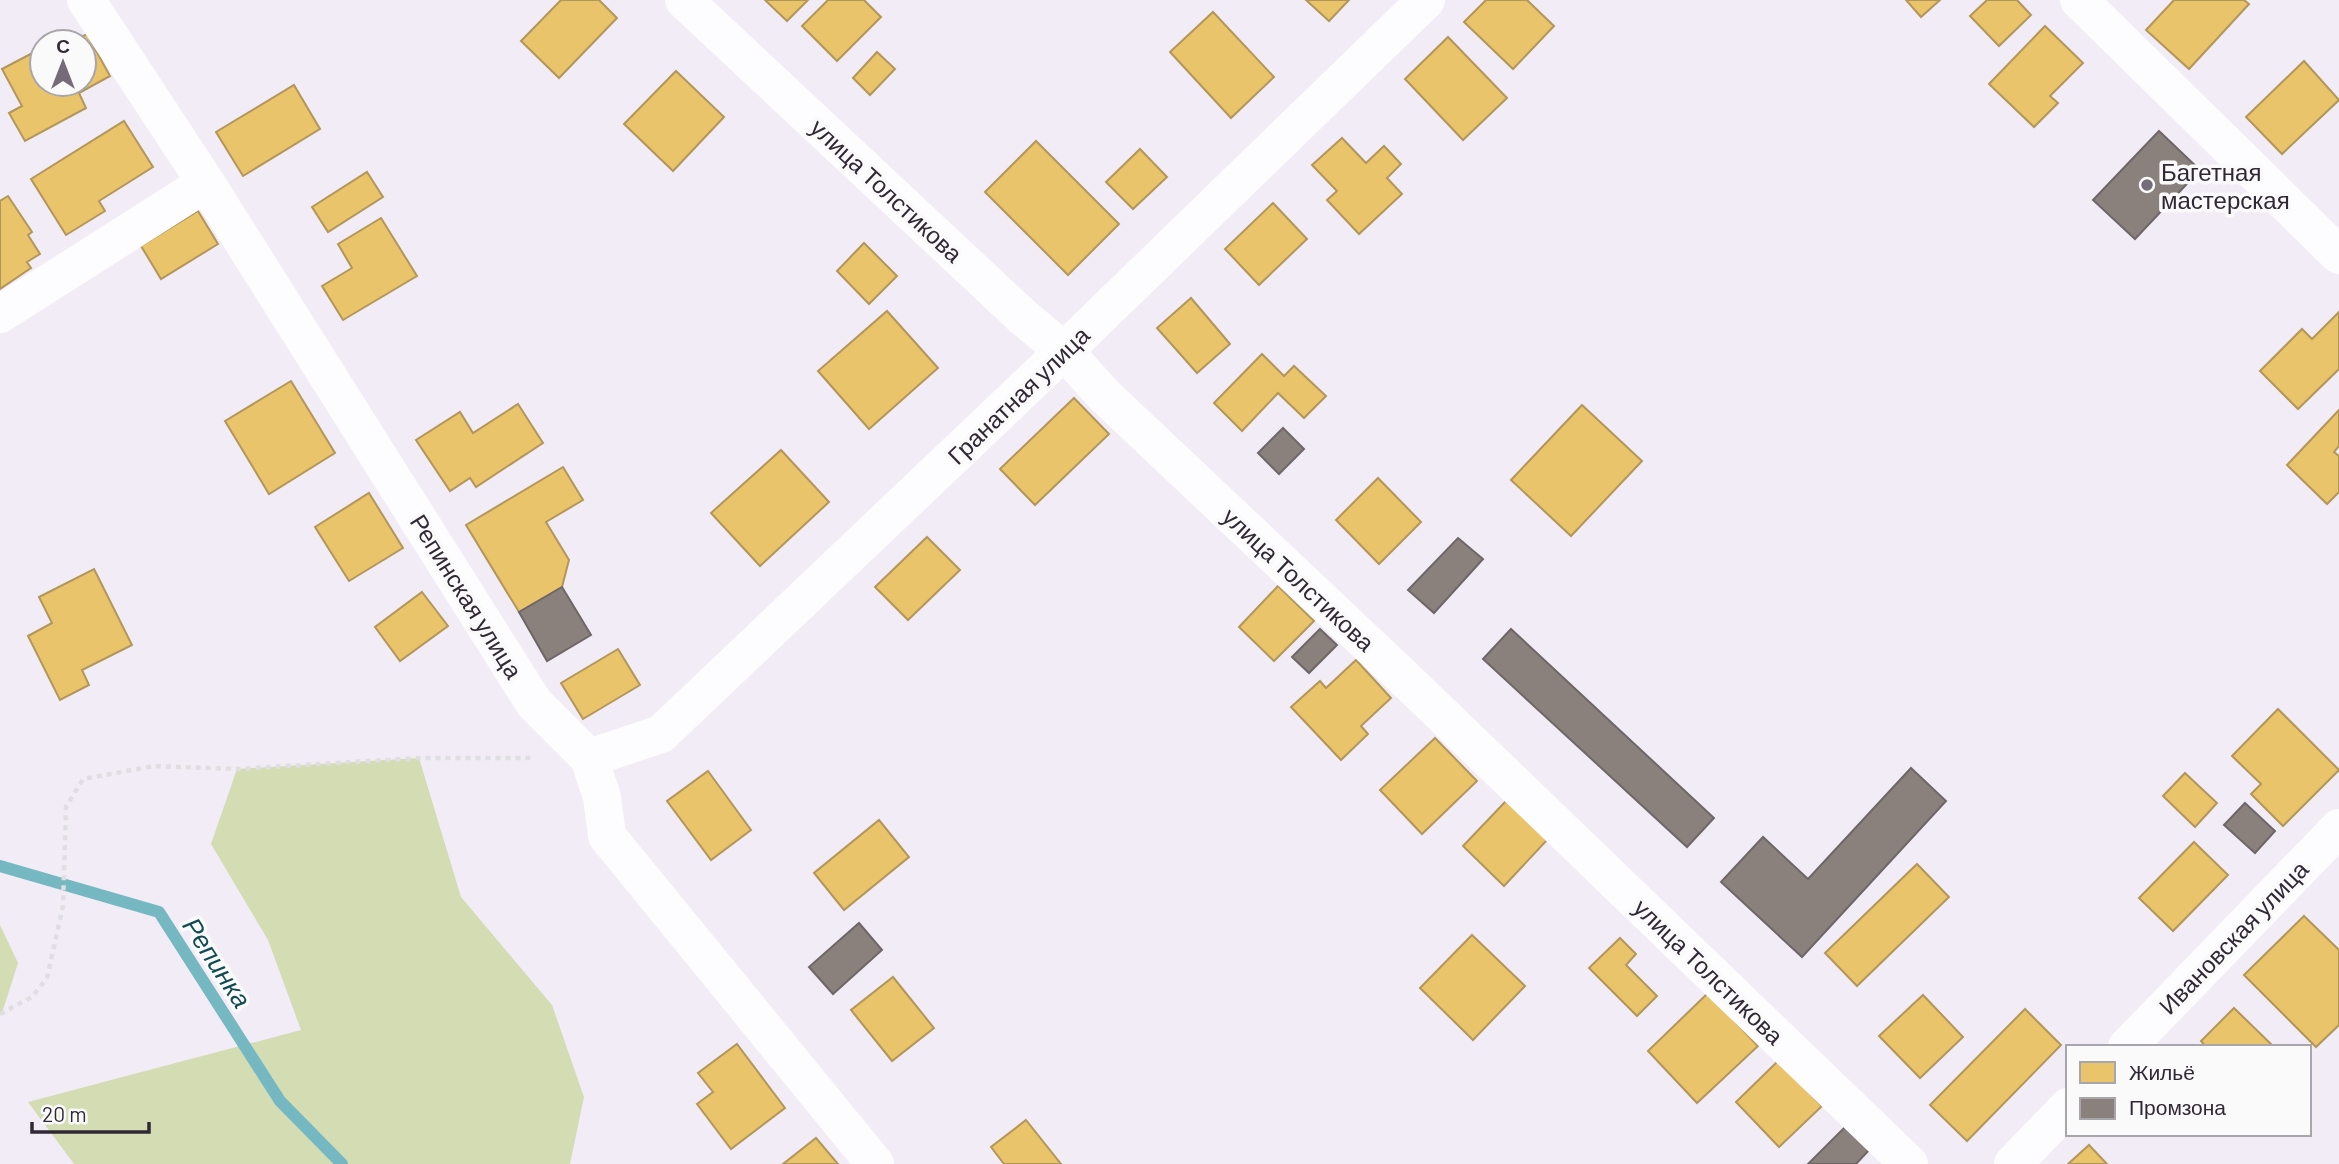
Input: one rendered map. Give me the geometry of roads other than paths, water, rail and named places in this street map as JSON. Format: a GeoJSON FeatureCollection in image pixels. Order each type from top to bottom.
{"type":"FeatureCollection","features":[{"type":"Feature","properties":{"kind":"street","name":"Репинская улица"},"geometry":{"type":"LineString","coordinates":[[86,0],[206,183],[534,703],[589,758],[602,797],[607,836],[875,1164]]}},
{"type":"Feature","properties":{"kind":"street","name":"улица Толстикова"},"geometry":{"type":"LineString","coordinates":[[684,0],[1023,317],[1064,351],[1105,396],[1413,687],[1909,1164]]}},
{"type":"Feature","properties":{"kind":"street","name":"Гранатная улица"},"geometry":{"type":"LineString","coordinates":[[589,758],[661,734],[1064,351],[1426,0]]}},
{"type":"Feature","properties":{"kind":"street"},"geometry":{"type":"LineString","coordinates":[[2079,0],[2339,255]]}},
{"type":"Feature","properties":{"kind":"street"},"geometry":{"type":"LineString","coordinates":[[0,314],[206,183]]}},
{"type":"Feature","properties":{"kind":"street","name":"Ивановская улица"},"geometry":{"type":"LineString","coordinates":[[2129,1045],[2339,828]]}},
{"type":"Feature","properties":{"kind":"street"},"geometry":{"type":"LineString","coordinates":[[2013,1164],[2066,1109]]}},
{"type":"Feature","properties":{"kind":"waterway","name":"Репинка"},"geometry":{"type":"LineString","coordinates":[[0,866],[159,912],[280,1101],[342,1164]]}},
{"type":"Feature","properties":{"kind":"place","name":"Багетная мастерская"},"geometry":{"type":"Point","coordinates":[2147,185]}}]}
